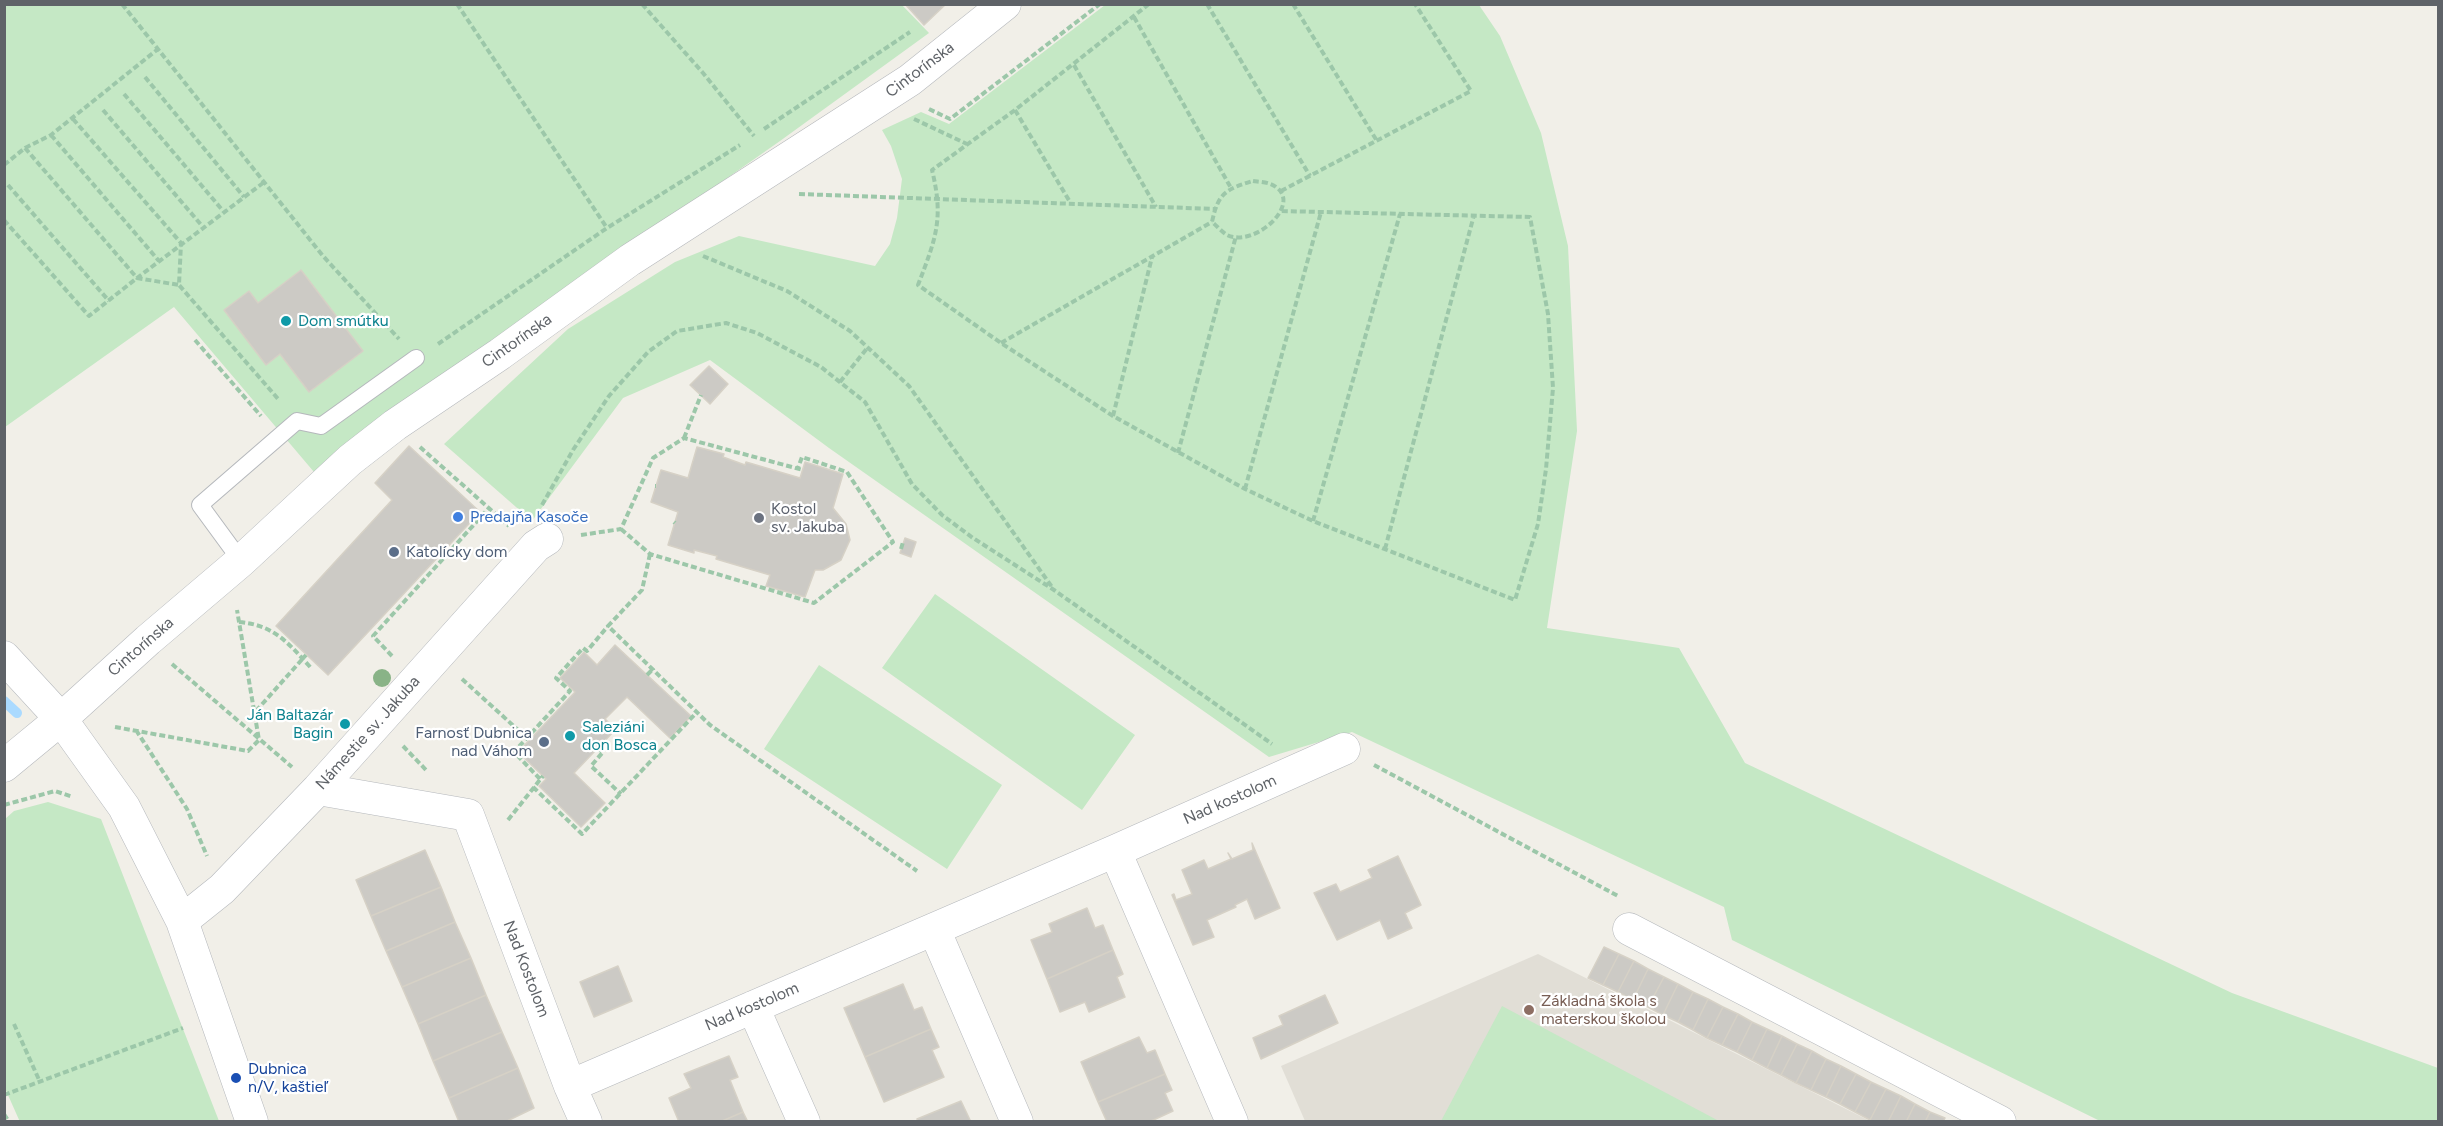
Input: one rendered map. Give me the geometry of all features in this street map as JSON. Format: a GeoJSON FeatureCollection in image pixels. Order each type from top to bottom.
{"type":"FeatureCollection","features":[{"type":"Feature","properties":{"kind":"street","name":"Cintorínska"},"geometry":{"type":"LineString","coordinates":[[4,766],[241,561],[350,460],[395,425],[500,354],[630,260],[886,106],[910,80],[1005,4]]}},
{"type":"Feature","properties":{"kind":"street","name":"Námestie sv. Jakuba"},"geometry":{"type":"LineString","coordinates":[[182,921],[222,889],[318,789],[536,546],[547,539]]}},
{"type":"Feature","properties":{"kind":"street"},"geometry":{"type":"LineString","coordinates":[[4,657],[61,719],[124,807],[182,921],[252,1122]]}},
{"type":"Feature","properties":{"kind":"street","name":"Nad kostolom"},"geometry":{"type":"LineString","coordinates":[[570,1086],[1115,851],[1344,749]]}},
{"type":"Feature","properties":{"kind":"street","name":"Nad Kostolom"},"geometry":{"type":"LineString","coordinates":[[318,789],[468,815],[570,1086],[586,1122]]}},
{"type":"Feature","properties":{"kind":"street"},"geometry":{"type":"LineString","coordinates":[[1115,851],[1232,1122]]}},
{"type":"Feature","properties":{"kind":"street"},"geometry":{"type":"LineString","coordinates":[[934,929],[1017,1122]]}},
{"type":"Feature","properties":{"kind":"street"},"geometry":{"type":"LineString","coordinates":[[1629,929],[2000,1122]]}},
{"type":"Feature","properties":{"kind":"street"},"geometry":{"type":"LineString","coordinates":[[753,1006],[804,1122]]}},
{"type":"Feature","properties":{"kind":"lane"},"geometry":{"type":"LineString","coordinates":[[241,561],[200,505],[297,421],[321,426],[416,358]]}},
{"type":"Feature","properties":{"kind":"path"},"geometry":{"type":"LineString","coordinates":[[122,4],[263,183],[324,256],[416,358]]}},
{"type":"Feature","properties":{"kind":"path"},"geometry":{"type":"LineString","coordinates":[[457,4],[607,228]]}},
{"type":"Feature","properties":{"kind":"path"},"geometry":{"type":"LineString","coordinates":[[642,4],[703,73],[754,136]]}},
{"type":"Feature","properties":{"kind":"path"},"geometry":{"type":"LineString","coordinates":[[886,106],[920,105],[950,119],[1100,4]]}},
{"type":"Feature","properties":{"kind":"path"},"geometry":{"type":"LineString","coordinates":[[1149,4],[1015,110],[932,170],[939,199],[936,232],[918,285],[1001,343],[1113,416],[1245,489],[1313,521],[1515,600],[1538,524],[1546,469],[1553,388],[1548,314],[1530,217],[1281,211]]}},
{"type":"Feature","properties":{"kind":"path"},"geometry":{"type":"LineString","coordinates":[[1207,4],[1310,176]]}},
{"type":"Feature","properties":{"kind":"path"},"geometry":{"type":"LineString","coordinates":[[1293,4],[1377,141]]}},
{"type":"Feature","properties":{"kind":"path"},"geometry":{"type":"LineString","coordinates":[[1281,191],[1471,91],[1415,4]]}},
{"type":"Feature","properties":{"kind":"path"},"geometry":{"type":"LineString","coordinates":[[1134,17],[1231,188]]}},
{"type":"Feature","properties":{"kind":"path"},"geometry":{"type":"LineString","coordinates":[[4,165],[25,148],[51,135],[73,119],[158,49]]}},
{"type":"Feature","properties":{"kind":"path"},"geometry":{"type":"LineString","coordinates":[[1074,64],[1157,207]]}},
{"type":"Feature","properties":{"kind":"path"},"geometry":{"type":"LineString","coordinates":[[145,77],[244,197]]}},
{"type":"Feature","properties":{"kind":"path"},"geometry":{"type":"LineString","coordinates":[[124,94],[224,212]]}},
{"type":"Feature","properties":{"kind":"path"},"geometry":{"type":"LineString","coordinates":[[886,106],[967,145]]}},
{"type":"Feature","properties":{"kind":"path"},"geometry":{"type":"LineString","coordinates":[[103,110],[202,227]]}},
{"type":"Feature","properties":{"kind":"path"},"geometry":{"type":"LineString","coordinates":[[1015,110],[1070,203]]}},
{"type":"Feature","properties":{"kind":"path"},"geometry":{"type":"LineString","coordinates":[[73,119],[181,243],[179,285]]}},
{"type":"Feature","properties":{"kind":"path"},"geometry":{"type":"LineString","coordinates":[[51,135],[159,261]]}},
{"type":"Feature","properties":{"kind":"path"},"geometry":{"type":"LineString","coordinates":[[25,148],[137,278],[179,285],[297,421]]}},
{"type":"Feature","properties":{"kind":"path"},"geometry":{"type":"LineString","coordinates":[[1001,343],[1212,222],[1219,198],[1231,188],[1253,181],[1274,185],[1281,191],[1281,211],[1270,226],[1248,236],[1228,235],[1212,222]]}},
{"type":"Feature","properties":{"kind":"path"},"geometry":{"type":"LineString","coordinates":[[4,220],[89,316],[181,243],[263,183]]}},
{"type":"Feature","properties":{"kind":"path"},"geometry":{"type":"LineString","coordinates":[[8,185],[109,300]]}},
{"type":"Feature","properties":{"kind":"path"},"geometry":{"type":"LineString","coordinates":[[795,194],[1215,209]]}},
{"type":"Feature","properties":{"kind":"path"},"geometry":{"type":"LineString","coordinates":[[1245,489],[1321,212]]}},
{"type":"Feature","properties":{"kind":"path"},"geometry":{"type":"LineString","coordinates":[[1313,521],[1400,214]]}},
{"type":"Feature","properties":{"kind":"path"},"geometry":{"type":"LineString","coordinates":[[1384,549],[1474,215]]}},
{"type":"Feature","properties":{"kind":"path"},"geometry":{"type":"LineString","coordinates":[[1178,453],[1236,236]]}},
{"type":"Feature","properties":{"kind":"path"},"geometry":{"type":"LineString","coordinates":[[699,254],[787,291],[850,331],[868,347],[909,386],[1054,590]]}},
{"type":"Feature","properties":{"kind":"path"},"geometry":{"type":"LineString","coordinates":[[1113,416],[1152,257]]}},
{"type":"Feature","properties":{"kind":"path"},"geometry":{"type":"LineString","coordinates":[[541,507],[573,450],[609,396],[648,352],[677,331],[726,323],[757,333],[821,368],[865,402],[912,484],[942,515],[973,538],[1054,590],[1305,767]]}},
{"type":"Feature","properties":{"kind":"path"},"geometry":{"type":"LineString","coordinates":[[195,340],[278,436]]}},
{"type":"Feature","properties":{"kind":"path"},"geometry":{"type":"LineString","coordinates":[[840,382],[868,347]]}},
{"type":"Feature","properties":{"kind":"path"},"geometry":{"type":"LineString","coordinates":[[621,529],[653,458],[684,438],[701,394]]}},
{"type":"Feature","properties":{"kind":"path"},"geometry":{"type":"LineString","coordinates":[[684,438],[801,469],[802,457],[847,472],[892,542],[902,546]]}},
{"type":"Feature","properties":{"kind":"path"},"geometry":{"type":"LineString","coordinates":[[415,442],[513,530]]}},
{"type":"Feature","properties":{"kind":"path"},"geometry":{"type":"LineString","coordinates":[[373,636],[489,508]]}},
{"type":"Feature","properties":{"kind":"path"},"geometry":{"type":"LineString","coordinates":[[547,539],[621,529],[650,554],[814,603],[892,542]]}},
{"type":"Feature","properties":{"kind":"path"},"geometry":{"type":"LineString","coordinates":[[506,824],[542,778],[514,752],[570,691],[556,678],[583,648],[587,651],[642,590],[650,554]]}},
{"type":"Feature","properties":{"kind":"path"},"geometry":{"type":"LineString","coordinates":[[237,606],[259,740]]}},
{"type":"Feature","properties":{"kind":"path"},"geometry":{"type":"LineString","coordinates":[[239,622],[263,626],[276,632],[304,657],[312,669]]}},
{"type":"Feature","properties":{"kind":"path"},"geometry":{"type":"LineString","coordinates":[[608,626],[654,668],[710,725],[917,871]]}},
{"type":"Feature","properties":{"kind":"path"},"geometry":{"type":"LineString","coordinates":[[368,632],[416,681]]}},
{"type":"Feature","properties":{"kind":"path"},"geometry":{"type":"LineString","coordinates":[[256,712],[304,657]]}},
{"type":"Feature","properties":{"kind":"path"},"geometry":{"type":"LineString","coordinates":[[437,657],[528,739]]}},
{"type":"Feature","properties":{"kind":"path"},"geometry":{"type":"LineString","coordinates":[[171,664],[293,768]]}},
{"type":"Feature","properties":{"kind":"path"},"geometry":{"type":"LineString","coordinates":[[647,675],[654,668]]}},
{"type":"Feature","properties":{"kind":"path"},"geometry":{"type":"LineString","coordinates":[[533,787],[582,834],[698,711]]}},
{"type":"Feature","properties":{"kind":"path"},"geometry":{"type":"LineString","coordinates":[[378,721],[428,772]]}},
{"type":"Feature","properties":{"kind":"path"},"geometry":{"type":"LineString","coordinates":[[115,727],[248,751],[259,740]]}},
{"type":"Feature","properties":{"kind":"path"},"geometry":{"type":"LineString","coordinates":[[136,730],[187,809],[222,889]]}},
{"type":"Feature","properties":{"kind":"path"},"geometry":{"type":"LineString","coordinates":[[597,748],[603,753],[591,766],[621,794]]}},
{"type":"Feature","properties":{"kind":"path"},"geometry":{"type":"LineString","coordinates":[[1344,749],[1620,897]]}},
{"type":"Feature","properties":{"kind":"path"},"geometry":{"type":"LineString","coordinates":[[4,805],[55,791],[82,800]]}},
{"type":"Feature","properties":{"kind":"path"},"geometry":{"type":"LineString","coordinates":[[4,1095],[214,1016]]}},
{"type":"Feature","properties":{"kind":"path"},"geometry":{"type":"LineString","coordinates":[[14,1024],[40,1082]]}},
{"type":"Feature","properties":{"kind":"path"},"geometry":{"type":"LineString","coordinates":[[4,1114],[9,1122]]}},
{"type":"Feature","properties":{"kind":"shaded area","name":"Základná škola s materskou školou"},"geometry":{"type":"Polygon","coordinates":[[[1538,954],[1870,1121],[1305,1121],[1281,1066],[1538,954]]]}},
{"type":"Feature","properties":{"kind":"green space"},"geometry":{"type":"Polygon","coordinates":[[[901,4],[929,33],[780,141],[341,449],[314,472],[174,307],[5,427],[5,5],[901,4]]]}},
{"type":"Feature","properties":{"kind":"green space"},"geometry":{"type":"Polygon","coordinates":[[[1105,5],[1479,5],[1500,36],[1541,133],[1568,246],[1577,431],[1547,628],[1679,648],[1745,763],[2232,993],[2438,1068],[2438,1121],[2100,1121],[1732,940],[1724,907],[1352,732],[1269,757],[829,448],[710,360],[623,398],[532,521],[444,444],[568,329],[675,262],[739,236],[875,266],[890,244],[897,218],[902,179],[891,146],[882,130],[921,112],[949,124],[1105,5]]]}},
{"type":"Feature","properties":{"kind":"green space"},"geometry":{"type":"Polygon","coordinates":[[[935,594],[1135,735],[1082,810],[882,668],[935,594]]]}},
{"type":"Feature","properties":{"kind":"green space"},"geometry":{"type":"Polygon","coordinates":[[[819,665],[1002,785],[947,869],[764,749],[819,665]]]}},
{"type":"Feature","properties":{"kind":"green space"},"geometry":{"type":"Polygon","coordinates":[[[48,802],[101,819],[219,1121],[20,1122],[4,1086],[5,819],[14,811],[48,802]]]}},
{"type":"Feature","properties":{"kind":"green space"},"geometry":{"type":"Polygon","coordinates":[[[1502,1006],[1719,1121],[1441,1121],[1502,1006]]]}},
{"type":"Feature","properties":{"kind":"building"},"geometry":{"type":"Polygon","coordinates":[[[905,4],[946,4],[924,25],[905,4]]]}},
{"type":"Feature","properties":{"kind":"building","name":"Dom smútku"},"geometry":{"type":"Polygon","coordinates":[[[301,270],[363,351],[309,392],[280,354],[266,365],[224,310],[249,291],[258,303],[301,270]]]}},
{"type":"Feature","properties":{"kind":"building"},"geometry":{"type":"Polygon","coordinates":[[[709,366],[728,384],[710,404],[690,385],[709,366]]]}},
{"type":"Feature","properties":{"kind":"building","name":"Katolícky dom"},"geometry":{"type":"Polygon","coordinates":[[[409,446],[480,512],[328,675],[276,626],[392,500],[375,483],[409,446]]]}},
{"type":"Feature","properties":{"kind":"building","name":"Kostol sv. Jakuba"},"geometry":{"type":"Polygon","coordinates":[[[697,447],[724,454],[723,457],[745,465],[746,462],[800,478],[805,462],[843,474],[833,508],[846,524],[850,540],[841,560],[823,570],[815,570],[805,597],[766,586],[770,575],[716,559],[717,556],[694,550],[694,553],[668,545],[678,512],[651,502],[661,470],[688,478],[697,447]]]}},
{"type":"Feature","properties":{"kind":"building"},"geometry":{"type":"Polygon","coordinates":[[[905,538],[916,542],[911,557],[900,553],[905,538]]]}},
{"type":"Feature","properties":{"kind":"building","name":"Saleziáni don Bosca"},"geometry":{"type":"Polygon","coordinates":[[[615,645],[691,716],[670,738],[627,697],[605,719],[616,729],[574,773],[605,803],[581,827],[539,786],[546,779],[518,752],[575,692],[560,678],[584,652],[597,665],[615,645]]]}},
{"type":"Feature","properties":{"kind":"building"},"geometry":{"type":"Polygon","coordinates":[[[1252,843],[1280,908],[1255,919],[1247,899],[1235,905],[1236,907],[1207,920],[1214,937],[1193,945],[1172,895],[1174,894],[1176,900],[1192,894],[1182,870],[1204,860],[1208,869],[1231,859],[1228,853],[1232,859],[1253,850],[1252,843]]]}},
{"type":"Feature","properties":{"kind":"building"},"geometry":{"type":"Polygon","coordinates":[[[425,850],[441,887],[371,916],[356,880],[425,850]]]}},
{"type":"Feature","properties":{"kind":"building"},"geometry":{"type":"Polygon","coordinates":[[[1398,856],[1421,905],[1405,913],[1412,928],[1388,939],[1380,920],[1337,940],[1314,893],[1336,884],[1340,892],[1372,878],[1368,870],[1398,856]]]}},
{"type":"Feature","properties":{"kind":"building"},"geometry":{"type":"Polygon","coordinates":[[[441,887],[455,922],[386,951],[371,916],[441,887]]]}},
{"type":"Feature","properties":{"kind":"building"},"geometry":{"type":"Polygon","coordinates":[[[1087,908],[1095,928],[1103,925],[1113,950],[1047,979],[1031,940],[1052,932],[1049,924],[1087,908]]]}},
{"type":"Feature","properties":{"kind":"building"},"geometry":{"type":"Polygon","coordinates":[[[455,922],[471,958],[402,987],[386,951],[455,922]]]}},
{"type":"Feature","properties":{"kind":"building"},"geometry":{"type":"Polygon","coordinates":[[[1604,947],[1619,954],[1603,985],[1588,978],[1604,947]]]}},
{"type":"Feature","properties":{"kind":"building"},"geometry":{"type":"Polygon","coordinates":[[[1113,950],[1123,974],[1117,977],[1125,997],[1089,1012],[1085,1002],[1060,1012],[1047,979],[1113,950]]]}},
{"type":"Feature","properties":{"kind":"building"},"geometry":{"type":"Polygon","coordinates":[[[1619,954],[1634,961],[1618,992],[1603,985],[1619,954]]]}},
{"type":"Feature","properties":{"kind":"building"},"geometry":{"type":"Polygon","coordinates":[[[471,958],[486,995],[418,1024],[402,987],[471,958]]]}},
{"type":"Feature","properties":{"kind":"building"},"geometry":{"type":"Polygon","coordinates":[[[1634,961],[1648,969],[1633,1000],[1618,992],[1634,961]]]}},
{"type":"Feature","properties":{"kind":"building"},"geometry":{"type":"Polygon","coordinates":[[[618,966],[632,1001],[594,1017],[580,982],[618,966]]]}},
{"type":"Feature","properties":{"kind":"building"},"geometry":{"type":"Polygon","coordinates":[[[1648,969],[1664,977],[1648,1007],[1633,1000],[1648,969]]]}},
{"type":"Feature","properties":{"kind":"building"},"geometry":{"type":"Polygon","coordinates":[[[1664,977],[1678,984],[1663,1015],[1648,1007],[1664,977]]]}},
{"type":"Feature","properties":{"kind":"building"},"geometry":{"type":"Polygon","coordinates":[[[903,984],[914,1010],[922,1007],[931,1029],[865,1057],[844,1008],[903,984]]]}},
{"type":"Feature","properties":{"kind":"building"},"geometry":{"type":"Polygon","coordinates":[[[1678,984],[1693,992],[1678,1022],[1663,1015],[1678,984]]]}},
{"type":"Feature","properties":{"kind":"building"},"geometry":{"type":"Polygon","coordinates":[[[1693,992],[1708,999],[1693,1030],[1678,1022],[1693,992]]]}},
{"type":"Feature","properties":{"kind":"building"},"geometry":{"type":"Polygon","coordinates":[[[486,995],[502,1032],[433,1061],[418,1024],[486,995]]]}},
{"type":"Feature","properties":{"kind":"building"},"geometry":{"type":"Polygon","coordinates":[[[1325,995],[1338,1023],[1261,1059],[1253,1038],[1283,1025],[1279,1016],[1325,995]]]}},
{"type":"Feature","properties":{"kind":"building"},"geometry":{"type":"Polygon","coordinates":[[[1708,999],[1723,1007],[1707,1038],[1693,1030],[1708,999]]]}},
{"type":"Feature","properties":{"kind":"building"},"geometry":{"type":"Polygon","coordinates":[[[1723,1007],[1738,1014],[1722,1045],[1707,1038],[1723,1007]]]}},
{"type":"Feature","properties":{"kind":"building"},"geometry":{"type":"Polygon","coordinates":[[[1738,1014],[1752,1022],[1737,1052],[1722,1045],[1738,1014]]]}},
{"type":"Feature","properties":{"kind":"building"},"geometry":{"type":"Polygon","coordinates":[[[1752,1022],[1767,1029],[1752,1060],[1737,1052],[1752,1022]]]}},
{"type":"Feature","properties":{"kind":"building"},"geometry":{"type":"Polygon","coordinates":[[[931,1029],[939,1047],[932,1050],[944,1077],[884,1102],[865,1057],[931,1029]]]}},
{"type":"Feature","properties":{"kind":"building"},"geometry":{"type":"Polygon","coordinates":[[[1767,1029],[1782,1036],[1767,1068],[1752,1060],[1767,1029]]]}},
{"type":"Feature","properties":{"kind":"building"},"geometry":{"type":"Polygon","coordinates":[[[502,1032],[518,1068],[449,1098],[433,1061],[502,1032]]]}},
{"type":"Feature","properties":{"kind":"building"},"geometry":{"type":"Polygon","coordinates":[[[1782,1036],[1797,1044],[1781,1075],[1767,1068],[1782,1036]]]}},
{"type":"Feature","properties":{"kind":"building"},"geometry":{"type":"Polygon","coordinates":[[[1139,1037],[1147,1053],[1155,1050],[1165,1074],[1098,1102],[1081,1062],[1139,1037]]]}},
{"type":"Feature","properties":{"kind":"building"},"geometry":{"type":"Polygon","coordinates":[[[1797,1044],[1812,1051],[1796,1083],[1781,1075],[1797,1044]]]}},
{"type":"Feature","properties":{"kind":"building"},"geometry":{"type":"Polygon","coordinates":[[[1812,1051],[1826,1059],[1811,1090],[1796,1083],[1812,1051]]]}},
{"type":"Feature","properties":{"kind":"building"},"geometry":{"type":"Polygon","coordinates":[[[729,1056],[738,1077],[730,1080],[743,1112],[720,1122],[679,1122],[669,1098],[691,1088],[684,1074],[729,1056]]]}},
{"type":"Feature","properties":{"kind":"building"},"geometry":{"type":"Polygon","coordinates":[[[1826,1059],[1841,1066],[1826,1097],[1811,1090],[1826,1059]]]}},
{"type":"Feature","properties":{"kind":"building"},"geometry":{"type":"Polygon","coordinates":[[[1841,1066],[1856,1074],[1840,1104],[1826,1097],[1841,1066]]]}},
{"type":"Feature","properties":{"kind":"building"},"geometry":{"type":"Polygon","coordinates":[[[518,1068],[534,1108],[505,1122],[459,1122],[449,1098],[518,1068]]]}},
{"type":"Feature","properties":{"kind":"building"},"geometry":{"type":"Polygon","coordinates":[[[1165,1074],[1172,1090],[1165,1093],[1173,1111],[1149,1122],[1107,1122],[1098,1102],[1165,1074]]]}},
{"type":"Feature","properties":{"kind":"building"},"geometry":{"type":"Polygon","coordinates":[[[1856,1074],[1871,1082],[1855,1112],[1840,1104],[1856,1074]]]}},
{"type":"Feature","properties":{"kind":"building"},"geometry":{"type":"Polygon","coordinates":[[[1871,1082],[1886,1089],[1870,1120],[1855,1112],[1871,1082]]]}},
{"type":"Feature","properties":{"kind":"building"},"geometry":{"type":"Polygon","coordinates":[[[1886,1089],[1901,1096],[1888,1122],[1874,1122],[1870,1120],[1886,1089]]]}},
{"type":"Feature","properties":{"kind":"building"},"geometry":{"type":"Polygon","coordinates":[[[1901,1096],[1915,1104],[1906,1122],[1888,1122],[1901,1096]]]}},
{"type":"Feature","properties":{"kind":"building"},"geometry":{"type":"Polygon","coordinates":[[[961,1101],[971,1122],[918,1122],[917,1119],[961,1101]]]}},
{"type":"Feature","properties":{"kind":"building"},"geometry":{"type":"Polygon","coordinates":[[[1915,1104],[1930,1112],[1925,1122],[1906,1122],[1915,1104]]]}},
{"type":"Feature","properties":{"kind":"building"},"geometry":{"type":"Polygon","coordinates":[[[743,1112],[748,1122],[720,1122],[743,1112]]]}},
{"type":"Feature","properties":{"kind":"building"},"geometry":{"type":"Polygon","coordinates":[[[1930,1112],[1945,1118],[1943,1122],[1925,1122],[1930,1112]]]}},
{"type":"Feature","properties":{"kind":"waterway"},"geometry":{"type":"LineString","coordinates":[[4,701],[17,713]]}},
{"type":"Feature","properties":{"kind":"place","name":"Dom smútku"},"geometry":{"type":"Point","coordinates":[286,321]}},
{"type":"Feature","properties":{"kind":"place","name":"Predajňa Kasoče"},"geometry":{"type":"Point","coordinates":[458,517]}},
{"type":"Feature","properties":{"kind":"place","name":"Kostol sv. Jakuba"},"geometry":{"type":"Point","coordinates":[759,518]}},
{"type":"Feature","properties":{"kind":"place","name":"Katolícky dom"},"geometry":{"type":"Point","coordinates":[394,552]}},
{"type":"Feature","properties":{"kind":"place","name":"Ján Baltazár Bagin"},"geometry":{"type":"Point","coordinates":[345,724]}},
{"type":"Feature","properties":{"kind":"place","name":"Saleziáni don Bosca"},"geometry":{"type":"Point","coordinates":[570,736]}},
{"type":"Feature","properties":{"kind":"place","name":"Farnosť Dubnica nad Váhom"},"geometry":{"type":"Point","coordinates":[544,742]}},
{"type":"Feature","properties":{"kind":"place","name":"Základná škola s materskou školou"},"geometry":{"type":"Point","coordinates":[1529,1010]}},
{"type":"Feature","properties":{"kind":"place","name":"Dubnica n/V, kaštieľ"},"geometry":{"type":"Point","coordinates":[236,1078]}}]}
